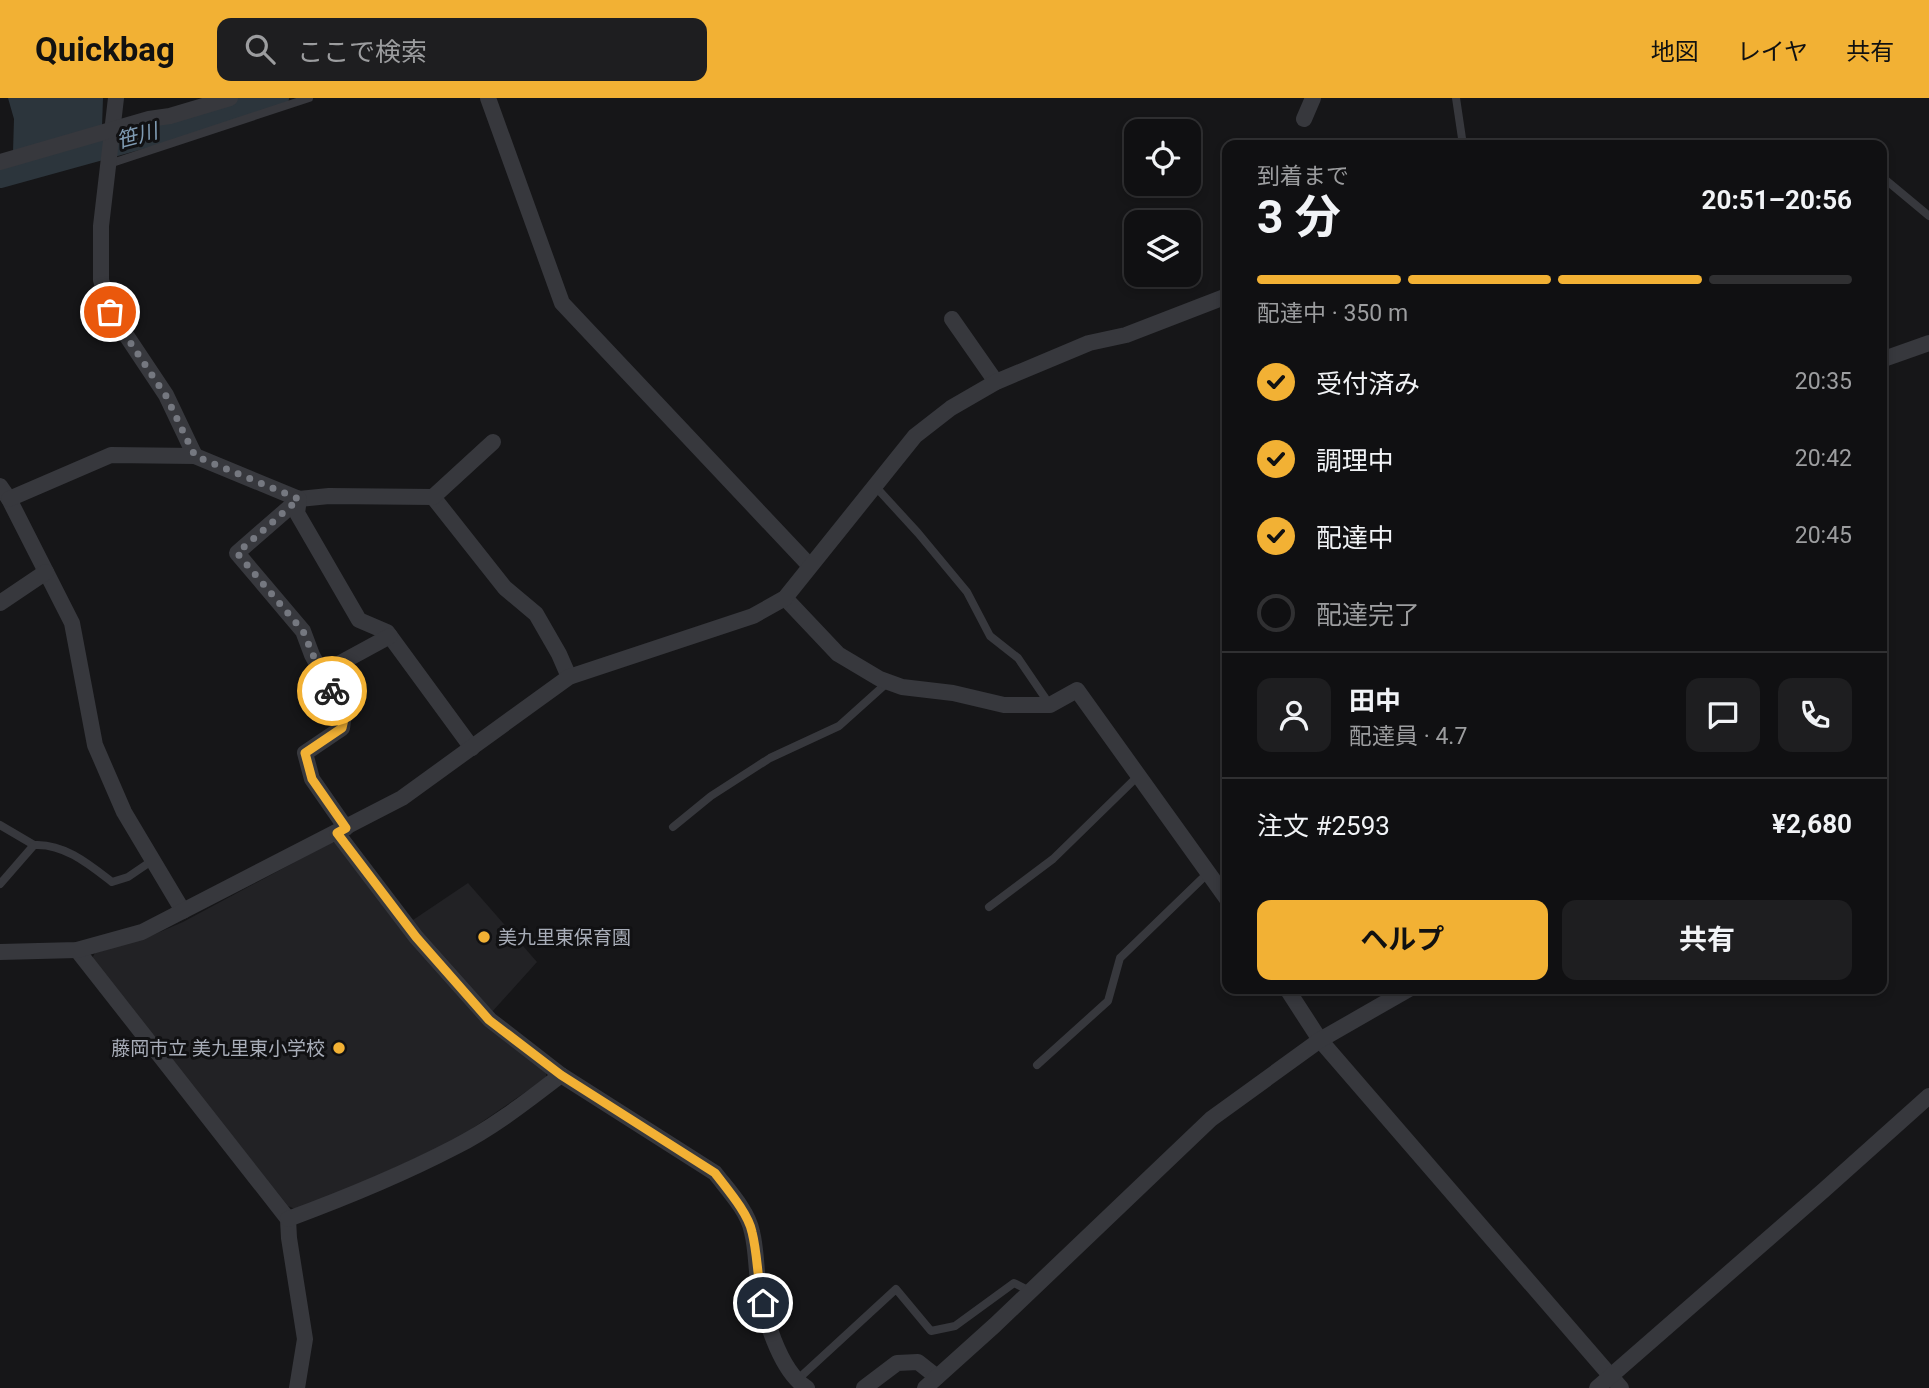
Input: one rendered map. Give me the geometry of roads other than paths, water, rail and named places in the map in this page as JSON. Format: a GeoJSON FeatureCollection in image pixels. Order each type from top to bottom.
{"type":"FeatureCollection","features":[{"type":"Feature","properties":{"kind":"street"},"geometry":{"type":"LineString","coordinates":[[116,98],[101,226],[101,279],[110,312],[166,396],[195,456]]}},
{"type":"Feature","properties":{"kind":"street"},"geometry":{"type":"LineString","coordinates":[[0,162],[149,119],[170,117],[230,98]]}},
{"type":"Feature","properties":{"kind":"street"},"geometry":{"type":"LineString","coordinates":[[488,98],[562,303],[810,566]]}},
{"type":"Feature","properties":{"kind":"street"},"geometry":{"type":"LineString","coordinates":[[1304,119],[1314,98]]}},
{"type":"Feature","properties":{"kind":"street"},"geometry":{"type":"LineString","coordinates":[[0,952],[77,950],[142,932],[402,798],[569,677],[753,617],[785,598],[915,436],[951,408],[996,382],[1089,343],[1126,335],[1222,298]]}},
{"type":"Feature","properties":{"kind":"street"},"geometry":{"type":"LineString","coordinates":[[952,319],[996,382]]}},
{"type":"Feature","properties":{"kind":"street"},"geometry":{"type":"LineString","coordinates":[[1887,358],[1929,343]]}},
{"type":"Feature","properties":{"kind":"street"},"geometry":{"type":"LineString","coordinates":[[183,911],[124,812],[95,745],[72,623],[5,493],[111,455],[195,456],[299,499],[329,496],[433,497],[493,442]]}},
{"type":"Feature","properties":{"kind":"street"},"geometry":{"type":"LineString","coordinates":[[433,497],[505,588],[536,614],[569,677]]}},
{"type":"Feature","properties":{"kind":"street"},"geometry":{"type":"LineString","coordinates":[[299,499],[297,513],[359,620],[387,632],[472,748]]}},
{"type":"Feature","properties":{"kind":"street"},"geometry":{"type":"LineString","coordinates":[[299,499],[237,553],[303,631],[345,715],[342,728],[305,753],[312,779],[342,830],[416,937],[489,1020],[561,1075],[715,1173],[733,1196],[752,1230],[758,1284],[768,1321],[780,1356],[801,1385]]}},
{"type":"Feature","properties":{"kind":"street"},"geometry":{"type":"LineString","coordinates":[[0,603],[46,572]]}},
{"type":"Feature","properties":{"kind":"street"},"geometry":{"type":"LineString","coordinates":[[785,598],[838,654],[902,687],[953,693],[1004,705],[1050,705],[1077,690],[1222,892]]}},
{"type":"Feature","properties":{"kind":"street"},"geometry":{"type":"LineString","coordinates":[[322,673],[390,636]]}},
{"type":"Feature","properties":{"kind":"street"},"geometry":{"type":"LineString","coordinates":[[77,950],[288,1219],[304,1339],[297,1388]]}},
{"type":"Feature","properties":{"kind":"street"},"geometry":{"type":"LineString","coordinates":[[1290,994],[1320,1040],[1615,1382]]}},
{"type":"Feature","properties":{"kind":"street"},"geometry":{"type":"LineString","coordinates":[[864,1388],[897,1363],[918,1362],[931,1382],[1030,1292],[1211,1119],[1320,1040],[1400,994]]}},
{"type":"Feature","properties":{"kind":"street"},"geometry":{"type":"LineString","coordinates":[[288,1219],[358,1192],[457,1147],[515,1110],[561,1075]]}},
{"type":"Feature","properties":{"kind":"street"},"geometry":{"type":"LineString","coordinates":[[1597,1388],[1615,1382],[1929,1096]]}},
{"type":"Feature","properties":{"kind":"lane"},"geometry":{"type":"LineString","coordinates":[[109,164],[309,98]]}},
{"type":"Feature","properties":{"kind":"lane"},"geometry":{"type":"LineString","coordinates":[[1456,98],[1462,140]]}},
{"type":"Feature","properties":{"kind":"lane"},"geometry":{"type":"LineString","coordinates":[[1887,181],[1929,216]]}},
{"type":"Feature","properties":{"kind":"lane"},"geometry":{"type":"LineString","coordinates":[[874,485],[967,592],[990,636],[1018,658],[1050,705]]}},
{"type":"Feature","properties":{"kind":"lane"},"geometry":{"type":"LineString","coordinates":[[673,827],[711,796],[770,758],[839,726],[888,682]]}},
{"type":"Feature","properties":{"kind":"lane"},"geometry":{"type":"LineString","coordinates":[[989,907],[1053,859],[1138,777]]}},
{"type":"Feature","properties":{"kind":"lane"},"geometry":{"type":"LineString","coordinates":[[0,825],[34,845],[62,849],[89,864],[112,882],[128,877],[153,860]]}},
{"type":"Feature","properties":{"kind":"lane"},"geometry":{"type":"LineString","coordinates":[[0,884],[34,845]]}},
{"type":"Feature","properties":{"kind":"lane"},"geometry":{"type":"LineString","coordinates":[[1037,1065],[1108,1001],[1120,958],[1208,873]]}},
{"type":"Feature","properties":{"kind":"lane"},"geometry":{"type":"LineString","coordinates":[[801,1385],[896,1289],[931,1331],[954,1326],[1014,1283],[1030,1292]]}},
{"type":"Feature","properties":{"kind":"waterway","name":"笹川"},"geometry":{"type":"LineString","coordinates":[[0,174],[275,98]]}},
{"type":"Feature","properties":{"kind":"place","name":"美九里東保育園"},"geometry":{"type":"Point","coordinates":[484,937]}},
{"type":"Feature","properties":{"kind":"place","name":"藤岡市立 美九里東小学校"},"geometry":{"type":"Point","coordinates":[339,1048]}}]}
